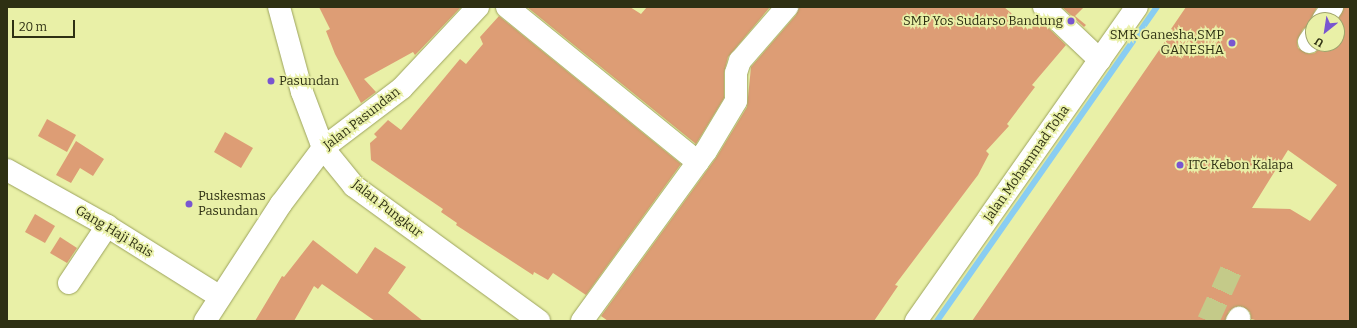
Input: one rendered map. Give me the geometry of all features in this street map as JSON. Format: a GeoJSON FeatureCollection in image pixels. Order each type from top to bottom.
{"type":"FeatureCollection","features":[{"type":"Feature","properties":{"kind":"street","name":"Jalan Pungkur"},"geometry":{"type":"LineString","coordinates":[[279,7],[302,92],[323,148],[359,190],[539,321]]}},
{"type":"Feature","properties":{"kind":"street","name":"Jalan Pasundan"},"geometry":{"type":"LineString","coordinates":[[205,321],[281,204],[323,148],[402,88],[478,7]]}},
{"type":"Feature","properties":{"kind":"street"},"geometry":{"type":"LineString","coordinates":[[506,7],[698,162]]}},
{"type":"Feature","properties":{"kind":"street"},"geometry":{"type":"LineString","coordinates":[[582,321],[698,162],[736,101],[736,73],[740,61],[787,7]]}},
{"type":"Feature","properties":{"kind":"street"},"geometry":{"type":"LineString","coordinates":[[1044,7],[1100,60]]}},
{"type":"Feature","properties":{"kind":"street","name":"Jalan Mohammad Toha"},"geometry":{"type":"LineString","coordinates":[[916,321],[1138,7]]}},
{"type":"Feature","properties":{"kind":"street","name":"Gang Haji Rais"},"geometry":{"type":"LineString","coordinates":[[7,170],[107,226],[220,297]]}},
{"type":"Feature","properties":{"kind":"street"},"geometry":{"type":"LineString","coordinates":[[68,283],[107,226]]}},
{"type":"Feature","properties":{"kind":"building"},"geometry":{"type":"Polygon","coordinates":[[[319,7],[461,7],[415,55],[413,52],[364,79],[376,92],[361,103],[335,54],[326,31],[330,29],[319,7]]]}},
{"type":"Feature","properties":{"kind":"building"},"geometry":{"type":"Polygon","coordinates":[[[527,7],[630,7],[641,14],[647,7],[770,7],[728,57],[724,73],[724,98],[696,144],[527,7]]]}},
{"type":"Feature","properties":{"kind":"building"},"geometry":{"type":"Polygon","coordinates":[[[799,7],[1004,7],[1030,29],[1039,19],[1066,45],[1032,85],[1035,87],[1007,124],[1009,126],[986,151],[989,154],[978,175],[895,285],[898,286],[874,321],[608,321],[601,316],[716,158],[747,107],[751,67],[796,15],[799,7]]]}},
{"type":"Feature","properties":{"kind":"building"},"geometry":{"type":"Polygon","coordinates":[[[1062,7],[1084,7],[1075,16],[1086,25],[1084,27],[1062,7]]]}},
{"type":"Feature","properties":{"kind":"building","name":"ITC Kebon Kalapa"},"geometry":{"type":"Polygon","coordinates":[[[1186,7],[1317,7],[1314,12],[1305,12],[1305,28],[1297,41],[1298,48],[1309,54],[1316,52],[1345,52],[1345,12],[1342,12],[1344,7],[1350,7],[1350,321],[1259,321],[1251,319],[1250,312],[1239,306],[1229,311],[1225,321],[972,321],[1173,30],[1171,29],[1186,7]],[[1288,150],[1252,208],[1290,209],[1310,221],[1337,185],[1288,150]]]}},
{"type":"Feature","properties":{"kind":"building"},"geometry":{"type":"Polygon","coordinates":[[[499,16],[681,164],[586,295],[553,273],[548,280],[534,272],[533,275],[456,225],[457,223],[441,212],[443,209],[371,160],[370,143],[377,137],[374,134],[388,120],[401,130],[460,59],[466,64],[483,44],[480,37],[499,16]]]}},
{"type":"Feature","properties":{"kind":"building"},"geometry":{"type":"Polygon","coordinates":[[[47,119],[76,135],[67,152],[38,136],[47,119]]]}},
{"type":"Feature","properties":{"kind":"building"},"geometry":{"type":"Polygon","coordinates":[[[225,132],[253,148],[241,168],[214,152],[225,132]]]}},
{"type":"Feature","properties":{"kind":"building"},"geometry":{"type":"Polygon","coordinates":[[[76,141],[104,159],[93,176],[80,168],[71,183],[56,175],[76,141]]]}},
{"type":"Feature","properties":{"kind":"building"},"geometry":{"type":"Polygon","coordinates":[[[35,214],[55,226],[45,243],[25,232],[35,214]]]}},
{"type":"Feature","properties":{"kind":"building"},"geometry":{"type":"Polygon","coordinates":[[[60,237],[77,248],[67,263],[50,253],[60,237]]]}},
{"type":"Feature","properties":{"kind":"building"},"geometry":{"type":"Polygon","coordinates":[[[313,240],[357,274],[375,247],[406,267],[388,293],[423,321],[375,321],[322,284],[318,289],[314,286],[294,321],[255,321],[282,276],[284,277],[313,240]]]}},
{"type":"Feature","properties":{"kind":"waterway"},"geometry":{"type":"LineString","coordinates":[[937,321],[1157,7]]}},
{"type":"Feature","properties":{"kind":"tunnel"},"geometry":{"type":"LineString","coordinates":[[1208,321],[1232,268]]}},
{"type":"Feature","properties":{"kind":"place","name":"SMP Yos Sudarso Bandung"},"geometry":{"type":"Point","coordinates":[1071,21]}},
{"type":"Feature","properties":{"kind":"place","name":"SMK Ganesha,SMP GANESHA"},"geometry":{"type":"Point","coordinates":[1232,43]}},
{"type":"Feature","properties":{"kind":"place","name":"Pasundan"},"geometry":{"type":"Point","coordinates":[271,81]}},
{"type":"Feature","properties":{"kind":"place","name":"ITC Kebon Kalapa"},"geometry":{"type":"Point","coordinates":[1180,165]}},
{"type":"Feature","properties":{"kind":"place","name":"Puskesmas Pasundan"},"geometry":{"type":"Point","coordinates":[189,204]}}]}
